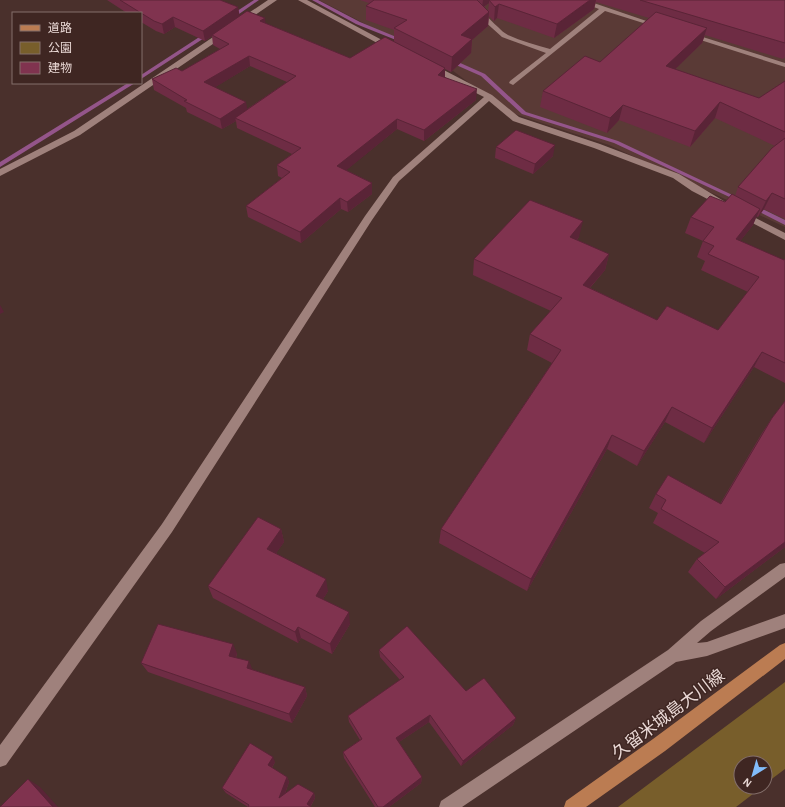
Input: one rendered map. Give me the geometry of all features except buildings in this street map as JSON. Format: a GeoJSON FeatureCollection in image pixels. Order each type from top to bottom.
{"type":"FeatureCollection","features":[{"type":"Feature","properties":{"kind":"main road","name":"久留米城島大川線"},"geometry":{"type":"LineString","coordinates":[[572,807],[659,745],[785,650]]}},
{"type":"Feature","properties":{"kind":"street"},"geometry":{"type":"LineString","coordinates":[[0,174],[77,133],[274,0]]}},
{"type":"Feature","properties":{"kind":"street"},"geometry":{"type":"LineString","coordinates":[[302,0],[399,50]]}},
{"type":"Feature","properties":{"kind":"street"},"geometry":{"type":"LineString","coordinates":[[427,65],[489,97],[516,119],[596,146],[676,176],[695,189],[785,237]]}},
{"type":"Feature","properties":{"kind":"street"},"geometry":{"type":"LineString","coordinates":[[0,759],[167,528],[368,218],[396,179],[489,97]]}},
{"type":"Feature","properties":{"kind":"street"},"geometry":{"type":"LineString","coordinates":[[447,807],[673,655],[706,626],[785,569]]}},
{"type":"Feature","properties":{"kind":"street"},"geometry":{"type":"LineString","coordinates":[[673,655],[707,649],[785,621]]}},
{"type":"Feature","properties":{"kind":"lane"},"geometry":{"type":"LineString","coordinates":[[455,0],[485,11],[484,18],[504,36],[551,52]]}},
{"type":"Feature","properties":{"kind":"lane"},"geometry":{"type":"LineString","coordinates":[[578,0],[668,29]]}},
{"type":"Feature","properties":{"kind":"lane"},"geometry":{"type":"LineString","coordinates":[[513,83],[604,8]]}},
{"type":"Feature","properties":{"kind":"lane"},"geometry":{"type":"LineString","coordinates":[[683,33],[785,65]]}},
{"type":"Feature","properties":{"kind":"shaded area"},"geometry":{"type":"Polygon","coordinates":[[[319,0],[785,0],[785,227],[609,145],[506,111],[448,67],[319,0]]]}},
{"type":"Feature","properties":{"kind":"green space"},"geometry":{"type":"Polygon","coordinates":[[[785,682],[785,769],[773,778],[773,755],[733,755],[733,795],[752,795],[736,807],[618,807],[785,682]]]}},
{"type":"Feature","properties":{"kind":"waterway"},"geometry":{"type":"LineString","coordinates":[[230,18],[257,0]]}},
{"type":"Feature","properties":{"kind":"waterway"},"geometry":{"type":"LineString","coordinates":[[314,0],[358,23],[403,41]]}},
{"type":"Feature","properties":{"kind":"waterway"},"geometry":{"type":"LineString","coordinates":[[142,76],[209,33]]}},
{"type":"Feature","properties":{"kind":"waterway"},"geometry":{"type":"LineString","coordinates":[[449,60],[483,75],[524,113],[616,142],[740,200]]}},
{"type":"Feature","properties":{"kind":"waterway"},"geometry":{"type":"LineString","coordinates":[[0,165],[130,84]]}},
{"type":"Feature","properties":{"kind":"waterway"},"geometry":{"type":"LineString","coordinates":[[754,207],[785,223]]}}]}
